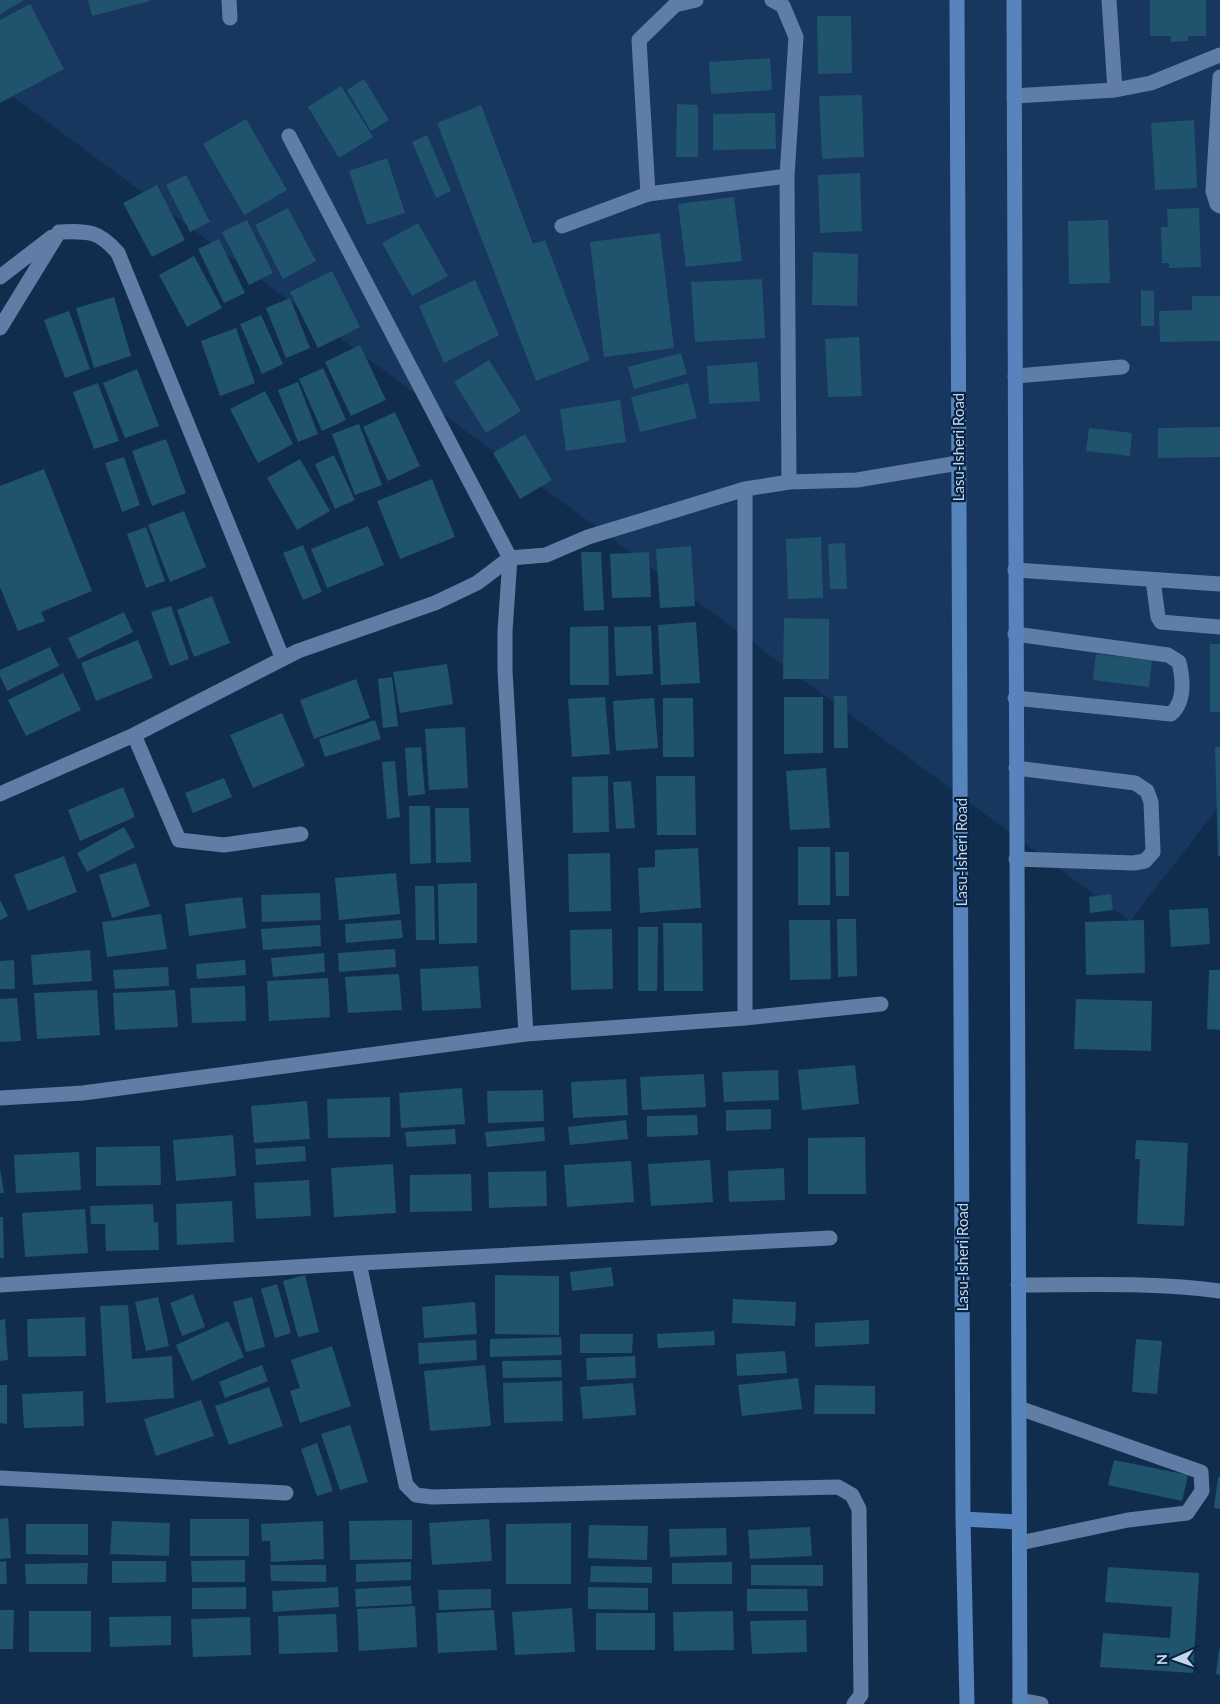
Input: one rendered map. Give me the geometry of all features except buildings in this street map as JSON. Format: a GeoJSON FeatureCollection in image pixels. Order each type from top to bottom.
{"type":"FeatureCollection","features":[{"type":"Feature","properties":{"kind":"main road","name":"Lasu-Isheri Road"},"geometry":{"type":"LineString","coordinates":[[957,0],[963,1519],[967,1704]]}},
{"type":"Feature","properties":{"kind":"main road"},"geometry":{"type":"LineString","coordinates":[[1014,0],[1020,1702]]}},
{"type":"Feature","properties":{"kind":"main road"},"geometry":{"type":"LineString","coordinates":[[963,1519],[1019,1522]]}},
{"type":"Feature","properties":{"kind":"street"},"geometry":{"type":"LineString","coordinates":[[229,0],[230,18]]}},
{"type":"Feature","properties":{"kind":"street"},"geometry":{"type":"LineString","coordinates":[[648,194],[639,40],[676,5],[696,0]]}},
{"type":"Feature","properties":{"kind":"street"},"geometry":{"type":"LineString","coordinates":[[772,0],[783,6],[796,37],[787,176],[789,482]]}},
{"type":"Feature","properties":{"kind":"street"},"geometry":{"type":"LineString","coordinates":[[1109,0],[1115,90]]}},
{"type":"Feature","properties":{"kind":"street"},"geometry":{"type":"LineString","coordinates":[[1014,96],[1115,90],[1151,82],[1220,55]]}},
{"type":"Feature","properties":{"kind":"street"},"geometry":{"type":"LineString","coordinates":[[1220,77],[1213,190],[1217,204],[1220,206]]}},
{"type":"Feature","properties":{"kind":"street"},"geometry":{"type":"LineString","coordinates":[[289,136],[510,558],[505,631],[505,671],[526,1034]]}},
{"type":"Feature","properties":{"kind":"street"},"geometry":{"type":"LineString","coordinates":[[562,226],[648,194],[787,176]]}},
{"type":"Feature","properties":{"kind":"street"},"geometry":{"type":"LineString","coordinates":[[0,277],[59,232],[88,231],[106,238],[118,253],[280,652],[286,657]]}},
{"type":"Feature","properties":{"kind":"street"},"geometry":{"type":"LineString","coordinates":[[0,328],[59,232]]}},
{"type":"Feature","properties":{"kind":"street"},"geometry":{"type":"LineString","coordinates":[[1015,376],[1122,367]]}},
{"type":"Feature","properties":{"kind":"street"},"geometry":{"type":"LineString","coordinates":[[0,794],[134,735],[286,657],[435,603],[477,583],[510,558],[546,555],[588,537],[744,490],[789,482],[857,480],[958,462]]}},
{"type":"Feature","properties":{"kind":"street"},"geometry":{"type":"LineString","coordinates":[[744,490],[745,1018]]}},
{"type":"Feature","properties":{"kind":"street"},"geometry":{"type":"LineString","coordinates":[[1015,570],[1220,584]]}},
{"type":"Feature","properties":{"kind":"street"},"geometry":{"type":"LineString","coordinates":[[1153,580],[1158,617],[1161,622],[1220,626]]}},
{"type":"Feature","properties":{"kind":"street"},"geometry":{"type":"LineString","coordinates":[[1015,634],[1168,656],[1179,662],[1182,676],[1181,697],[1176,710],[1171,714],[1015,698]]}},
{"type":"Feature","properties":{"kind":"street"},"geometry":{"type":"LineString","coordinates":[[134,735],[179,840],[224,845],[301,834]]}},
{"type":"Feature","properties":{"kind":"street"},"geometry":{"type":"LineString","coordinates":[[1016,768],[1135,783],[1147,791],[1151,802],[1153,852],[1145,861],[1134,863],[1016,859]]}},
{"type":"Feature","properties":{"kind":"street"},"geometry":{"type":"LineString","coordinates":[[0,1098],[83,1093],[526,1034],[745,1018],[881,1004]]}},
{"type":"Feature","properties":{"kind":"street"},"geometry":{"type":"LineString","coordinates":[[0,1285],[359,1263],[830,1238]]}},
{"type":"Feature","properties":{"kind":"street"},"geometry":{"type":"LineString","coordinates":[[359,1263],[406,1485],[416,1496],[838,1487],[852,1495],[859,1509],[861,1695],[854,1704]]}},
{"type":"Feature","properties":{"kind":"street"},"geometry":{"type":"LineString","coordinates":[[1018,1285],[1135,1284],[1181,1286],[1220,1291]]}},
{"type":"Feature","properties":{"kind":"street"},"geometry":{"type":"LineString","coordinates":[[1019,1408],[1201,1472],[1202,1491],[1187,1513],[1128,1520],[1020,1543]]}},
{"type":"Feature","properties":{"kind":"street"},"geometry":{"type":"LineString","coordinates":[[0,1478],[286,1493]]}},
{"type":"Feature","properties":{"kind":"street"},"geometry":{"type":"LineString","coordinates":[[1020,1702],[1041,1704]]}},
{"type":"Feature","properties":{"kind":"shaded area"},"geometry":{"type":"Polygon","coordinates":[[[0,0],[1220,0],[1220,805],[1130,921],[0,87],[0,0]]]}}]}
